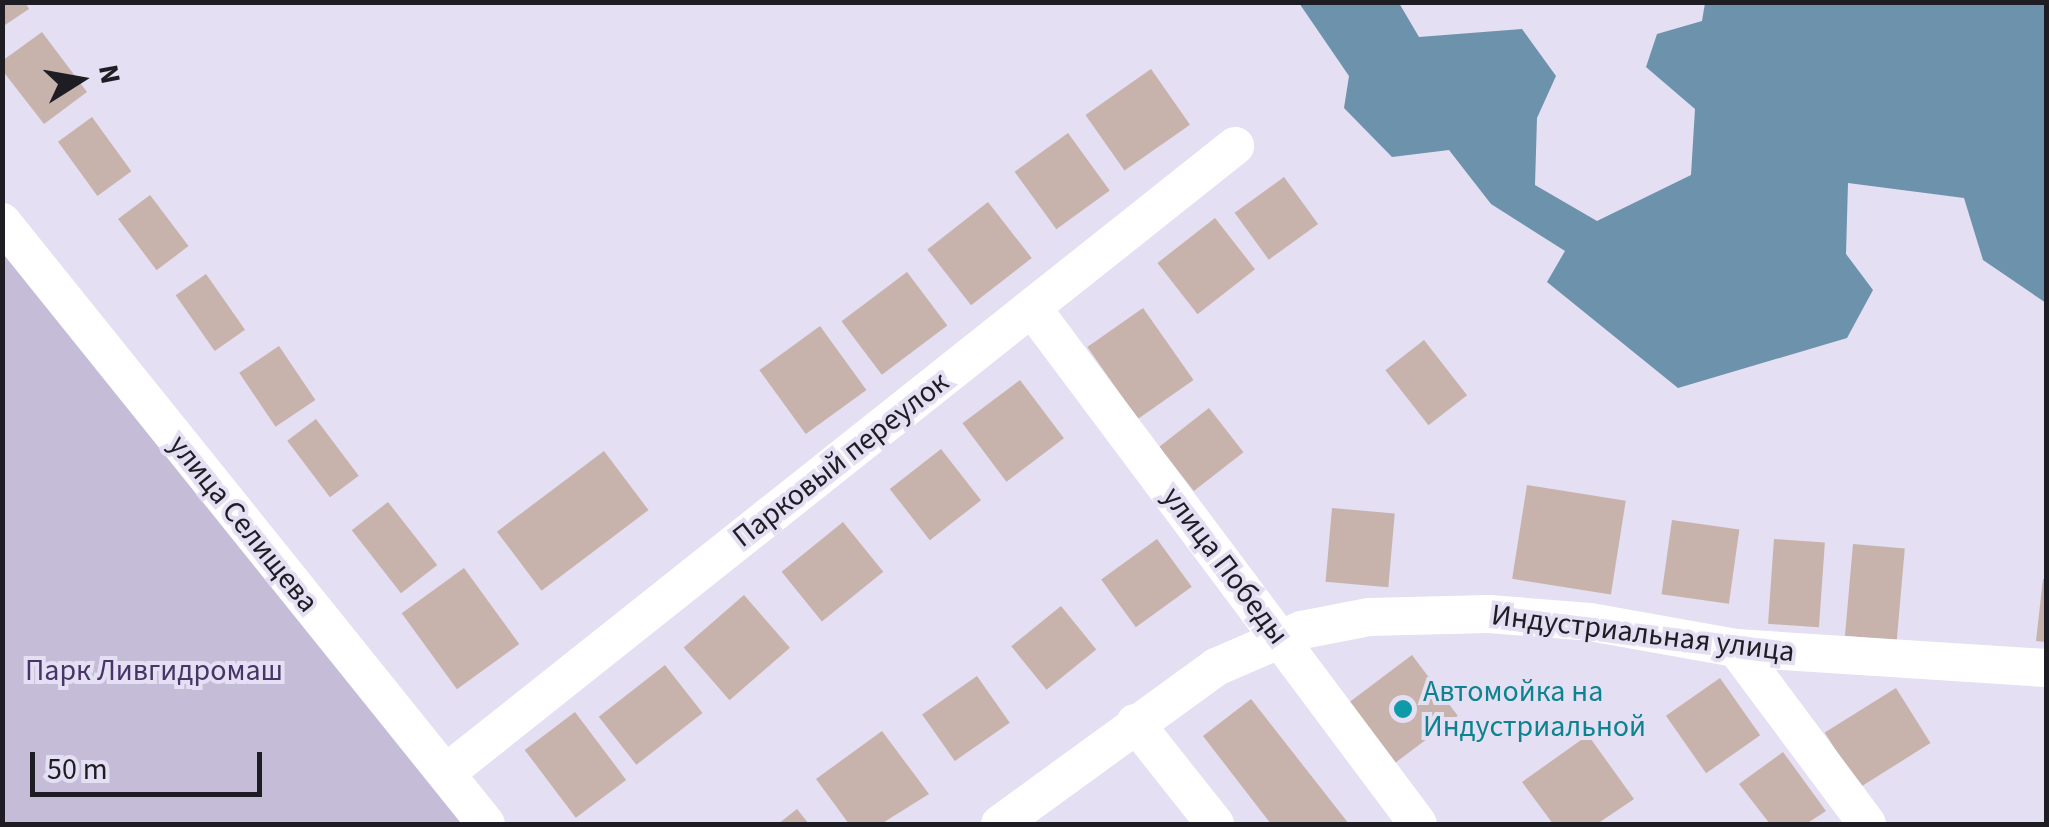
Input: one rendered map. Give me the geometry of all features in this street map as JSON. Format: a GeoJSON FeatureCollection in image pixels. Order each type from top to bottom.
{"type":"FeatureCollection","features":[{"type":"Feature","properties":{"kind":"street","name":"Парковый переулок"},"geometry":{"type":"LineString","coordinates":[[446,774],[1235,146]]}},
{"type":"Feature","properties":{"kind":"street","name":"улица Селищева"},"geometry":{"type":"LineString","coordinates":[[2,222],[486,824]]}},
{"type":"Feature","properties":{"kind":"street","name":"улица Победы"},"geometry":{"type":"LineString","coordinates":[[1032,308],[1418,824]]}},
{"type":"Feature","properties":{"kind":"street","name":"Индустриальная улица"},"geometry":{"type":"LineString","coordinates":[[1000,824],[1216,667],[1279,638],[1369,618],[1489,614],[1590,622],[1736,648],[2046,668]]}},
{"type":"Feature","properties":{"kind":"street"},"geometry":{"type":"LineString","coordinates":[[1736,648],[1867,824]]}},
{"type":"Feature","properties":{"kind":"street"},"geometry":{"type":"LineString","coordinates":[[1135,723],[1215,824]]}},
{"type":"Feature","properties":{"kind":"green space","name":"Парк Ливгидромаш"},"geometry":{"type":"Polygon","coordinates":[[[3,228],[463,824],[3,824],[3,228]]]}},
{"type":"Feature","properties":{"kind":"water"},"geometry":{"type":"Polygon","coordinates":[[[1299,3],[1399,3],[1419,37],[1522,29],[1556,76],[1537,118],[1535,185],[1597,221],[1691,175],[1695,109],[1646,67],[1657,34],[1702,21],[1705,3],[2046,3],[2046,303],[1983,260],[1964,198],[1848,183],[1846,254],[1873,290],[1847,338],[1678,388],[1547,282],[1565,251],[1491,204],[1449,150],[1392,157],[1344,108],[1349,76],[1299,3]]]}},
{"type":"Feature","properties":{"kind":"building"},"geometry":{"type":"Polygon","coordinates":[[[2,2],[25,2],[29,9],[2,27],[2,2]]]}},
{"type":"Feature","properties":{"kind":"building"},"geometry":{"type":"Polygon","coordinates":[[[42,32],[87,92],[44,124],[2,70],[2,61],[42,32]]]}},
{"type":"Feature","properties":{"kind":"building"},"geometry":{"type":"Polygon","coordinates":[[[1151,69],[1190,125],[1124,171],[1085,115],[1151,69]]]}},
{"type":"Feature","properties":{"kind":"building"},"geometry":{"type":"Polygon","coordinates":[[[92,117],[131,171],[97,196],[58,142],[92,117]]]}},
{"type":"Feature","properties":{"kind":"building"},"geometry":{"type":"Polygon","coordinates":[[[1068,133],[1110,190],[1056,229],[1015,172],[1068,133]]]}},
{"type":"Feature","properties":{"kind":"building"},"geometry":{"type":"Polygon","coordinates":[[[1284,177],[1318,224],[1269,260],[1235,213],[1284,177]]]}},
{"type":"Feature","properties":{"kind":"building"},"geometry":{"type":"Polygon","coordinates":[[[150,195],[189,246],[157,270],[118,219],[150,195]]]}},
{"type":"Feature","properties":{"kind":"building"},"geometry":{"type":"Polygon","coordinates":[[[988,202],[1032,258],[971,305],[927,249],[988,202]]]}},
{"type":"Feature","properties":{"kind":"building"},"geometry":{"type":"Polygon","coordinates":[[[1215,218],[1255,269],[1197,314],[1157,263],[1215,218]]]}},
{"type":"Feature","properties":{"kind":"building"},"geometry":{"type":"Polygon","coordinates":[[[907,272],[947,326],[882,375],[842,321],[907,272]]]}},
{"type":"Feature","properties":{"kind":"building"},"geometry":{"type":"Polygon","coordinates":[[[206,274],[245,330],[215,351],[176,295],[206,274]]]}},
{"type":"Feature","properties":{"kind":"building"},"geometry":{"type":"Polygon","coordinates":[[[1143,308],[1193,380],[1138,419],[1087,347],[1143,308]]]}},
{"type":"Feature","properties":{"kind":"building"},"geometry":{"type":"Polygon","coordinates":[[[820,326],[866,390],[806,434],[759,370],[820,326]]]}},
{"type":"Feature","properties":{"kind":"building"},"geometry":{"type":"Polygon","coordinates":[[[1424,340],[1467,395],[1428,425],[1385,370],[1424,340]]]}},
{"type":"Feature","properties":{"kind":"building"},"geometry":{"type":"Polygon","coordinates":[[[279,346],[315,400],[276,427],[239,373],[279,346]]]}},
{"type":"Feature","properties":{"kind":"building"},"geometry":{"type":"Polygon","coordinates":[[[1020,380],[1064,438],[1006,482],[962,423],[1020,380]]]}},
{"type":"Feature","properties":{"kind":"building"},"geometry":{"type":"Polygon","coordinates":[[[1209,408],[1243,452],[1194,491],[1159,447],[1209,408]]]}},
{"type":"Feature","properties":{"kind":"building"},"geometry":{"type":"Polygon","coordinates":[[[316,419],[359,476],[330,497],[287,441],[316,419]]]}},
{"type":"Feature","properties":{"kind":"building"},"geometry":{"type":"Polygon","coordinates":[[[941,449],[981,500],[930,540],[890,489],[941,449]]]}},
{"type":"Feature","properties":{"kind":"building"},"geometry":{"type":"Polygon","coordinates":[[[604,451],[649,510],[542,591],[497,532],[604,451]]]}},
{"type":"Feature","properties":{"kind":"building"},"geometry":{"type":"Polygon","coordinates":[[[1527,485],[1626,501],[1611,594],[1512,579],[1527,485]]]}},
{"type":"Feature","properties":{"kind":"building"},"geometry":{"type":"Polygon","coordinates":[[[388,502],[437,565],[401,593],[352,530],[388,502]]]}},
{"type":"Feature","properties":{"kind":"building"},"geometry":{"type":"Polygon","coordinates":[[[1332,508],[1395,513],[1388,587],[1326,582],[1332,508]]]}},
{"type":"Feature","properties":{"kind":"building"},"geometry":{"type":"Polygon","coordinates":[[[1672,520],[1739,529],[1729,604],[1662,594],[1672,520]]]}},
{"type":"Feature","properties":{"kind":"building"},"geometry":{"type":"Polygon","coordinates":[[[843,522],[883,572],[822,621],[782,572],[843,522]]]}},
{"type":"Feature","properties":{"kind":"building"},"geometry":{"type":"Polygon","coordinates":[[[1157,539],[1192,587],[1136,627],[1101,580],[1157,539]]]}},
{"type":"Feature","properties":{"kind":"building"},"geometry":{"type":"Polygon","coordinates":[[[1774,539],[1825,543],[1819,627],[1768,624],[1774,539]]]}},
{"type":"Feature","properties":{"kind":"building"},"geometry":{"type":"Polygon","coordinates":[[[1853,544],[1905,549],[1897,640],[1845,636],[1853,544]]]}},
{"type":"Feature","properties":{"kind":"building"},"geometry":{"type":"Polygon","coordinates":[[[464,568],[519,644],[457,689],[402,613],[464,568]]]}},
{"type":"Feature","properties":{"kind":"building"},"geometry":{"type":"Polygon","coordinates":[[[2046,579],[2046,642],[2036,641],[2046,579]]]}},
{"type":"Feature","properties":{"kind":"building"},"geometry":{"type":"Polygon","coordinates":[[[744,595],[790,648],[730,700],[684,647],[744,595]]]}},
{"type":"Feature","properties":{"kind":"building"},"geometry":{"type":"Polygon","coordinates":[[[1061,606],[1096,650],[1047,690],[1011,646],[1061,606]]]}},
{"type":"Feature","properties":{"kind":"building","name":"Автомойка на Индустриальной"},"geometry":{"type":"Polygon","coordinates":[[[1412,655],[1458,716],[1395,763],[1349,703],[1412,655]]]}},
{"type":"Feature","properties":{"kind":"building"},"geometry":{"type":"Polygon","coordinates":[[[665,665],[703,713],[636,765],[599,717],[665,665]]]}},
{"type":"Feature","properties":{"kind":"building"},"geometry":{"type":"Polygon","coordinates":[[[977,676],[1010,723],[955,761],[922,714],[977,676]]]}},
{"type":"Feature","properties":{"kind":"building"},"geometry":{"type":"Polygon","coordinates":[[[1720,678],[1760,735],[1706,773],[1666,716],[1720,678]]]}},
{"type":"Feature","properties":{"kind":"building"},"geometry":{"type":"Polygon","coordinates":[[[1896,688],[1930,743],[1859,788],[1825,733],[1896,688]]]}},
{"type":"Feature","properties":{"kind":"building"},"geometry":{"type":"Polygon","coordinates":[[[1251,699],[1349,824],[1271,824],[1203,736],[1251,699]]]}},
{"type":"Feature","properties":{"kind":"building"},"geometry":{"type":"Polygon","coordinates":[[[575,712],[626,780],[576,818],[525,750],[575,712]]]}},
{"type":"Feature","properties":{"kind":"building"},"geometry":{"type":"Polygon","coordinates":[[[882,731],[929,794],[881,824],[849,824],[816,779],[882,731]]]}},
{"type":"Feature","properties":{"kind":"building"},"geometry":{"type":"Polygon","coordinates":[[[1588,735],[1634,799],[1597,824],[1553,824],[1522,782],[1588,735]]]}},
{"type":"Feature","properties":{"kind":"building"},"geometry":{"type":"Polygon","coordinates":[[[1783,752],[1826,811],[1806,824],[1770,824],[1739,784],[1783,752]]]}},
{"type":"Feature","properties":{"kind":"building"},"geometry":{"type":"Polygon","coordinates":[[[797,809],[809,824],[778,824],[797,809]]]}},
{"type":"Feature","properties":{"kind":"place","name":"Автомойка на Индустриальной"},"geometry":{"type":"Point","coordinates":[1403,709]}}]}
